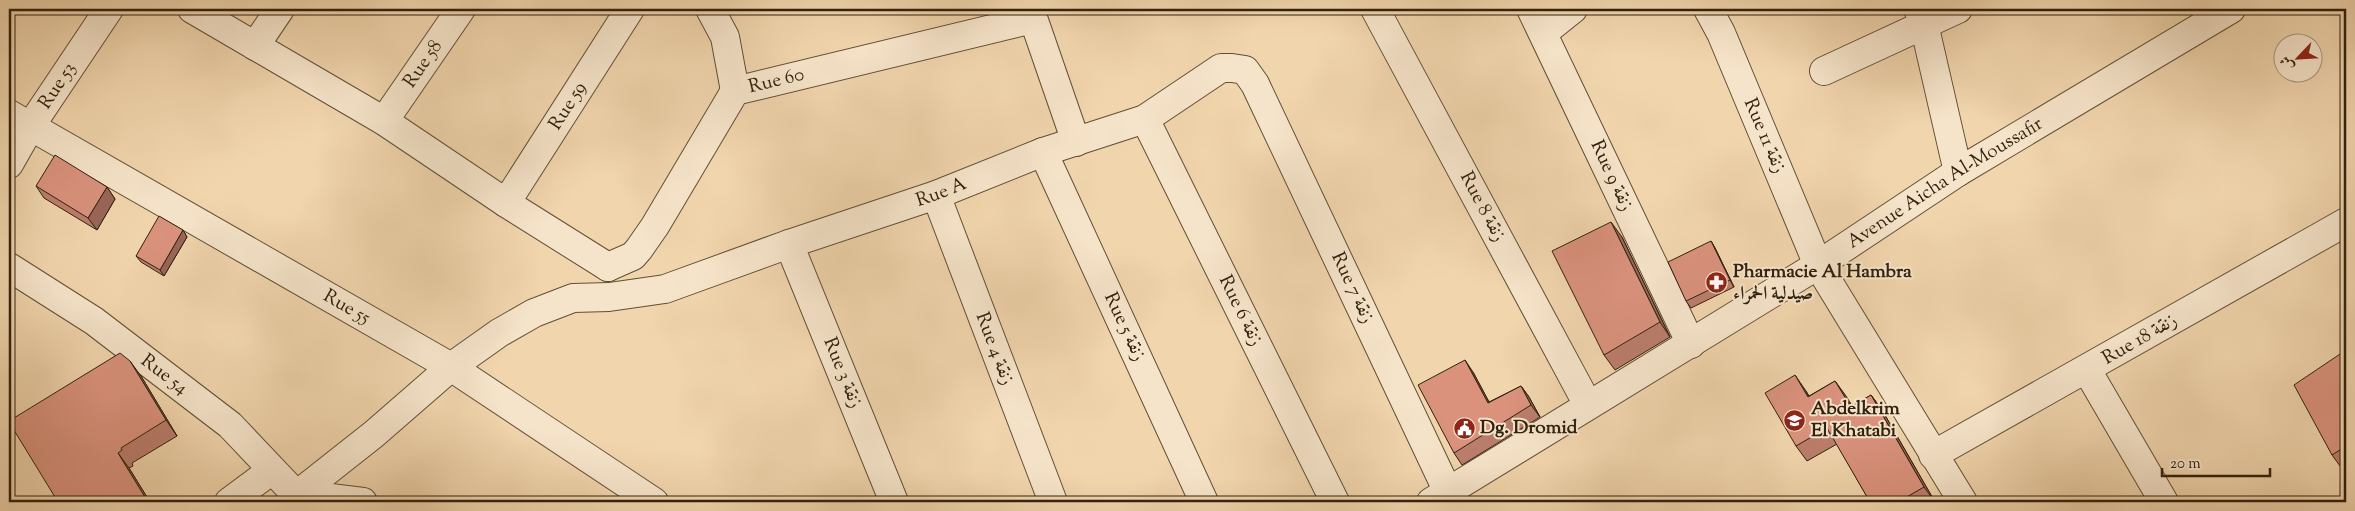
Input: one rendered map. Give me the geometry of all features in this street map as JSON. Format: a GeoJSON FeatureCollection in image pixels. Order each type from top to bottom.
{"type":"FeatureCollection","features":[{"type":"Feature","properties":{"kind":"street","name":"Rue 53"},"geometry":{"type":"LineString","coordinates":[[9,164],[19,121],[109,9]]}},
{"type":"Feature","properties":{"kind":"street"},"geometry":{"type":"LineString","coordinates":[[192,9],[384,121],[506,203],[608,267],[609,297]]}},
{"type":"Feature","properties":{"kind":"street"},"geometry":{"type":"LineString","coordinates":[[255,46],[280,9]]}},
{"type":"Feature","properties":{"kind":"street","name":"Rue 58"},"geometry":{"type":"LineString","coordinates":[[384,121],[461,9]]}},
{"type":"Feature","properties":{"kind":"street","name":"Rue 59"},"geometry":{"type":"LineString","coordinates":[[506,203],[630,9]]}},
{"type":"Feature","properties":{"kind":"street"},"geometry":{"type":"LineString","coordinates":[[710,9],[725,37],[735,91]]}},
{"type":"Feature","properties":{"kind":"street","name":"Rue 8 زنقة"},"geometry":{"type":"LineString","coordinates":[[1375,9],[1588,405]]}},
{"type":"Feature","properties":{"kind":"street","name":"Rue 9 زنقة"},"geometry":{"type":"LineString","coordinates":[[1531,9],[1690,344]]}},
{"type":"Feature","properties":{"kind":"street"},"geometry":{"type":"LineString","coordinates":[[1543,33],[1572,9]]}},
{"type":"Feature","properties":{"kind":"street","name":"Rue 11 زنقة"},"geometry":{"type":"LineString","coordinates":[[1708,9],[1721,33],[1818,266],[1963,502]]}},
{"type":"Feature","properties":{"kind":"street"},"geometry":{"type":"LineString","coordinates":[[1824,71],[1921,16],[1958,9]]}},
{"type":"Feature","properties":{"kind":"street","name":"Avenue Aicha Al-Moussafir"},"geometry":{"type":"LineString","coordinates":[[1439,497],[1818,266],[1958,172],[2228,10]]}},
{"type":"Feature","properties":{"kind":"street"},"geometry":{"type":"LineString","coordinates":[[1031,14],[1076,142]]}},
{"type":"Feature","properties":{"kind":"street","name":"Rue 60"},"geometry":{"type":"LineString","coordinates":[[608,267],[633,256],[639,249],[655,226],[735,91],[1031,14]]}},
{"type":"Feature","properties":{"kind":"street"},"geometry":{"type":"LineString","coordinates":[[1921,16],[1958,172]]}},
{"type":"Feature","properties":{"kind":"street","name":"Rue A"},"geometry":{"type":"LineString","coordinates":[[300,498],[450,367],[500,333],[534,313],[573,298],[609,297],[665,290],[789,244],[936,196],[1044,152],[1145,119],[1222,68],[1245,70],[1256,84]]}},
{"type":"Feature","properties":{"kind":"street","name":"Rue 7 زنقة"},"geometry":{"type":"LineString","coordinates":[[1256,84],[1439,497]]}},
{"type":"Feature","properties":{"kind":"street","name":"Rue 6 زنقة"},"geometry":{"type":"LineString","coordinates":[[1145,119],[1334,502]]}},
{"type":"Feature","properties":{"kind":"street","name":"Rue 55"},"geometry":{"type":"LineString","coordinates":[[19,121],[450,367],[654,502]]}},
{"type":"Feature","properties":{"kind":"street","name":"Rue 5 زنقة"},"geometry":{"type":"LineString","coordinates":[[1044,152],[1204,502]]}},
{"type":"Feature","properties":{"kind":"street","name":"Rue 4 زنقة"},"geometry":{"type":"LineString","coordinates":[[936,196],[1053,502]]}},
{"type":"Feature","properties":{"kind":"street","name":"Rue 18 زنقة"},"geometry":{"type":"LineString","coordinates":[[1933,454],[2087,370],[2346,222]]}},
{"type":"Feature","properties":{"kind":"street","name":"Rue 3 زنقة"},"geometry":{"type":"LineString","coordinates":[[789,244],[894,502]]}},
{"type":"Feature","properties":{"kind":"street","name":"Rue 54"},"geometry":{"type":"LineString","coordinates":[[9,267],[94,321],[230,425],[300,498]]}},
{"type":"Feature","properties":{"kind":"street"},"geometry":{"type":"LineString","coordinates":[[2087,370],[2164,502]]}},
{"type":"Feature","properties":{"kind":"street"},"geometry":{"type":"LineString","coordinates":[[229,502],[272,470]]}},
{"type":"Feature","properties":{"kind":"street"},"geometry":{"type":"LineString","coordinates":[[300,498],[364,502]]}},
{"type":"Feature","properties":{"kind":"building"},"geometry":{"type":"Polygon","coordinates":[[[55,155],[107,187],[88,218],[36,186],[55,155]]]}},
{"type":"Feature","properties":{"kind":"building"},"geometry":{"type":"Polygon","coordinates":[[[159,216],[183,230],[160,270],[136,256],[159,216]]]}},
{"type":"Feature","properties":{"kind":"building"},"geometry":{"type":"Polygon","coordinates":[[[1611,222],[1660,322],[1604,355],[1552,251],[1611,222]]]}},
{"type":"Feature","properties":{"kind":"building"},"geometry":{"type":"Polygon","coordinates":[[[1711,241],[1730,280],[1686,301],[1668,262],[1711,241]]]}},
{"type":"Feature","properties":{"kind":"building"},"geometry":{"type":"Polygon","coordinates":[[[2346,350],[2346,446],[2332,455],[2294,385],[2346,350]]]}},
{"type":"Feature","properties":{"kind":"building"},"geometry":{"type":"Polygon","coordinates":[[[120,353],[130,361],[166,420],[121,448],[122,450],[118,453],[148,502],[58,502],[9,421],[120,353]]]}},
{"type":"Feature","properties":{"kind":"building"},"geometry":{"type":"Polygon","coordinates":[[[1465,360],[1488,403],[1521,386],[1531,405],[1454,453],[1418,385],[1465,360]]]}},
{"type":"Feature","properties":{"kind":"building"},"geometry":{"type":"Polygon","coordinates":[[[1795,375],[1808,397],[1835,381],[1851,407],[1871,395],[1924,487],[1898,502],[1870,502],[1827,428],[1796,446],[1765,393],[1795,375]]]}},
{"type":"Feature","properties":{"kind":"place","name":"Pharmacie Al Hambra صيدلية الحمراء"},"geometry":{"type":"Point","coordinates":[1717,283]}},
{"type":"Feature","properties":{"kind":"place","name":"Abdelkrim El Khatabi"},"geometry":{"type":"Point","coordinates":[1795,420]}},
{"type":"Feature","properties":{"kind":"place","name":"Dg. Dromid"},"geometry":{"type":"Point","coordinates":[1464,428]}}]}
